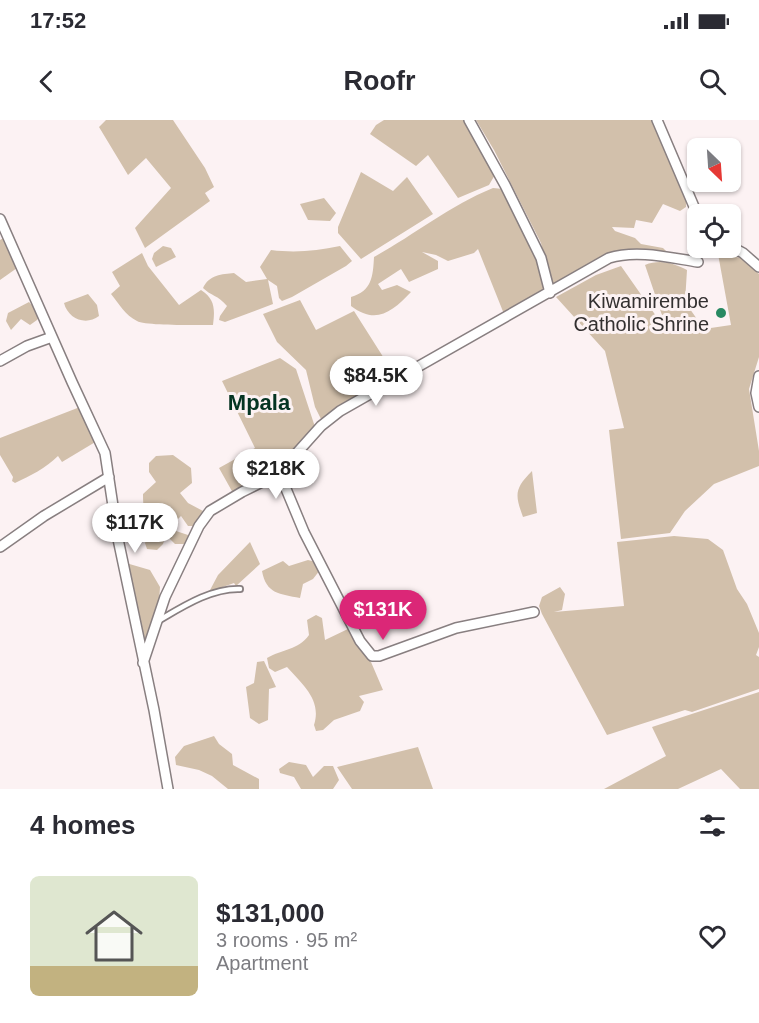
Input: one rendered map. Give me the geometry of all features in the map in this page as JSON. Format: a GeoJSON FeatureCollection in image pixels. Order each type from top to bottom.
{"type":"FeatureCollection","features":[{"type":"Feature","properties":{"kind":"street"},"geometry":{"type":"LineString","coordinates":[[469,120],[505,185],[541,258],[550,293]]}},
{"type":"Feature","properties":{"kind":"street"},"geometry":{"type":"LineString","coordinates":[[657,120],[693,204]]}},
{"type":"Feature","properties":{"kind":"street"},"geometry":{"type":"LineString","coordinates":[[0,219],[105,453],[118,540],[154,710],[168,789]]}},
{"type":"Feature","properties":{"kind":"street"},"geometry":{"type":"LineString","coordinates":[[741,252],[759,267]]}},
{"type":"Feature","properties":{"kind":"street"},"geometry":{"type":"LineString","coordinates":[[143,663],[165,597],[199,526],[210,511],[278,474],[321,426],[340,411],[615,256],[664,256],[698,262]]}},
{"type":"Feature","properties":{"kind":"street"},"geometry":{"type":"LineString","coordinates":[[0,361],[27,346],[52,337]]}},
{"type":"Feature","properties":{"kind":"street"},"geometry":{"type":"LineString","coordinates":[[759,376],[756,393],[759,406]]}},
{"type":"Feature","properties":{"kind":"street"},"geometry":{"type":"LineString","coordinates":[[278,474],[304,532],[360,641],[372,656],[379,656],[456,628],[534,612]]}},
{"type":"Feature","properties":{"kind":"street"},"geometry":{"type":"LineString","coordinates":[[1,544],[109,477]]}},
{"type":"Feature","properties":{"kind":"lane"},"geometry":{"type":"LineString","coordinates":[[157,622],[196,600],[228,588],[240,589]]}},
{"type":"Feature","properties":{"kind":"shaded area"},"geometry":{"type":"Polygon","coordinates":[[[106,120],[173,120],[205,168],[214,187],[205,193],[210,201],[145,248],[135,228],[171,188],[146,158],[128,175],[99,127],[106,120]]]}},
{"type":"Feature","properties":{"kind":"shaded area"},"geometry":{"type":"Polygon","coordinates":[[[384,120],[464,120],[496,173],[489,185],[458,198],[428,155],[416,166],[370,134],[376,125],[384,120]]]}},
{"type":"Feature","properties":{"kind":"shaded area"},"geometry":{"type":"Polygon","coordinates":[[[476,120],[654,120],[663,148],[687,187],[686,207],[680,211],[663,204],[652,223],[636,220],[634,228],[612,227],[615,231],[635,238],[641,244],[663,248],[667,252],[610,254],[552,289],[541,243],[494,150],[476,120]]]}},
{"type":"Feature","properties":{"kind":"shaded area"},"geometry":{"type":"Polygon","coordinates":[[[361,172],[393,191],[407,177],[433,214],[361,259],[338,233],[338,227],[361,172]]]}},
{"type":"Feature","properties":{"kind":"shaded area"},"geometry":{"type":"Polygon","coordinates":[[[493,188],[503,189],[540,261],[546,291],[504,314],[478,249],[474,253],[448,261],[422,252],[438,261],[438,269],[409,282],[401,269],[378,284],[382,290],[397,285],[411,292],[397,305],[383,314],[376,315],[368,315],[351,306],[351,297],[363,291],[370,282],[374,257],[461,203],[493,188]]]}},
{"type":"Feature","properties":{"kind":"shaded area"},"geometry":{"type":"Polygon","coordinates":[[[324,198],[336,213],[330,221],[308,220],[300,204],[324,198]]]}},
{"type":"Feature","properties":{"kind":"shaded area"},"geometry":{"type":"Polygon","coordinates":[[[5,237],[17,268],[0,280],[0,240],[5,237]]]}},
{"type":"Feature","properties":{"kind":"shaded area"},"geometry":{"type":"Polygon","coordinates":[[[163,246],[171,248],[176,257],[156,267],[152,259],[154,253],[163,246]]]}},
{"type":"Feature","properties":{"kind":"shaded area"},"geometry":{"type":"Polygon","coordinates":[[[340,246],[352,261],[346,266],[282,301],[279,298],[277,286],[268,280],[273,304],[225,322],[219,320],[227,306],[203,288],[212,278],[225,274],[234,273],[246,282],[267,279],[260,267],[271,250],[306,251],[340,246]]]}},
{"type":"Feature","properties":{"kind":"shaded area"},"geometry":{"type":"Polygon","coordinates":[[[142,253],[148,266],[179,305],[201,290],[206,293],[213,305],[213,325],[142,323],[133,319],[126,312],[111,294],[120,286],[112,272],[142,253]]]}},
{"type":"Feature","properties":{"kind":"shaded area"},"geometry":{"type":"Polygon","coordinates":[[[719,258],[742,258],[759,274],[759,357],[749,389],[759,451],[759,466],[714,484],[685,511],[670,533],[621,539],[609,430],[624,428],[605,351],[556,297],[596,275],[621,266],[668,333],[645,265],[656,262],[666,263],[687,270],[685,302],[704,329],[731,325],[719,258]]]}},
{"type":"Feature","properties":{"kind":"shaded area"},"geometry":{"type":"Polygon","coordinates":[[[88,294],[97,305],[99,316],[83,321],[73,317],[64,303],[88,294]]]}},
{"type":"Feature","properties":{"kind":"shaded area"},"geometry":{"type":"Polygon","coordinates":[[[300,300],[316,330],[354,311],[394,374],[322,421],[315,407],[306,370],[277,342],[263,314],[300,300]]]}},
{"type":"Feature","properties":{"kind":"shaded area"},"geometry":{"type":"Polygon","coordinates":[[[29,302],[40,314],[37,320],[30,325],[21,319],[11,330],[6,321],[8,313],[29,302]]]}},
{"type":"Feature","properties":{"kind":"shaded area"},"geometry":{"type":"Polygon","coordinates":[[[280,358],[296,369],[315,427],[283,464],[259,481],[233,493],[219,468],[255,448],[222,381],[280,358]]]}},
{"type":"Feature","properties":{"kind":"shaded area"},"geometry":{"type":"Polygon","coordinates":[[[80,407],[97,441],[62,462],[58,456],[32,475],[15,483],[12,481],[13,477],[0,455],[0,438],[80,407]]]}},
{"type":"Feature","properties":{"kind":"shaded area"},"geometry":{"type":"Polygon","coordinates":[[[173,455],[191,468],[192,483],[180,493],[188,503],[203,511],[193,526],[188,526],[181,516],[174,523],[176,531],[188,535],[189,540],[184,544],[175,544],[166,535],[163,544],[157,550],[147,549],[145,543],[149,535],[158,534],[161,528],[148,518],[144,506],[143,494],[156,482],[149,472],[149,463],[156,456],[173,455]]]}},
{"type":"Feature","properties":{"kind":"shaded area"},"geometry":{"type":"Polygon","coordinates":[[[532,471],[537,513],[523,517],[518,503],[518,492],[532,471]]]}},
{"type":"Feature","properties":{"kind":"shaded area"},"geometry":{"type":"Polygon","coordinates":[[[674,536],[708,539],[723,550],[737,589],[747,604],[759,633],[759,647],[756,655],[759,657],[759,689],[692,712],[685,710],[607,735],[542,614],[539,606],[542,597],[560,587],[565,594],[562,610],[554,612],[624,606],[617,542],[674,536]]]}},
{"type":"Feature","properties":{"kind":"shaded area"},"geometry":{"type":"Polygon","coordinates":[[[250,542],[260,564],[236,586],[234,583],[209,592],[218,575],[250,542]]]}},
{"type":"Feature","properties":{"kind":"shaded area"},"geometry":{"type":"Polygon","coordinates":[[[308,560],[316,562],[320,570],[313,579],[303,584],[300,598],[275,592],[264,579],[262,571],[283,561],[289,566],[308,560]]]}},
{"type":"Feature","properties":{"kind":"shaded area"},"geometry":{"type":"Polygon","coordinates":[[[126,563],[150,570],[160,587],[159,602],[144,649],[126,563]]]}},
{"type":"Feature","properties":{"kind":"shaded area"},"geometry":{"type":"Polygon","coordinates":[[[316,615],[322,618],[325,640],[350,628],[371,662],[383,690],[359,696],[364,702],[360,711],[334,720],[323,730],[316,731],[315,708],[310,693],[287,667],[275,672],[269,668],[267,658],[305,640],[309,635],[307,620],[316,615]]]}},
{"type":"Feature","properties":{"kind":"shaded area"},"geometry":{"type":"Polygon","coordinates":[[[264,661],[276,687],[269,689],[268,720],[259,724],[250,718],[246,687],[254,683],[257,662],[264,661]]]}},
{"type":"Feature","properties":{"kind":"shaded area"},"geometry":{"type":"Polygon","coordinates":[[[759,692],[759,789],[740,789],[721,769],[678,789],[604,789],[666,756],[652,727],[759,692]]]}},
{"type":"Feature","properties":{"kind":"shaded area"},"geometry":{"type":"Polygon","coordinates":[[[214,736],[219,744],[232,754],[233,765],[259,779],[259,789],[228,789],[212,776],[199,770],[176,765],[175,757],[184,746],[214,736]]]}},
{"type":"Feature","properties":{"kind":"shaded area"},"geometry":{"type":"Polygon","coordinates":[[[418,747],[433,789],[352,789],[337,767],[418,747]]]}},
{"type":"Feature","properties":{"kind":"shaded area"},"geometry":{"type":"Polygon","coordinates":[[[289,762],[306,765],[313,777],[324,766],[333,766],[339,780],[333,789],[301,789],[294,777],[280,773],[279,769],[289,762]]]}},
{"type":"Feature","properties":{"kind":"place","name":"Kiwamirembe Catholic Shrine"},"geometry":{"type":"Point","coordinates":[721,313]}},
{"type":"Feature","properties":{"kind":"district","name":"Mpala"},"geometry":{"type":"Point","coordinates":[259,402]}}]}
